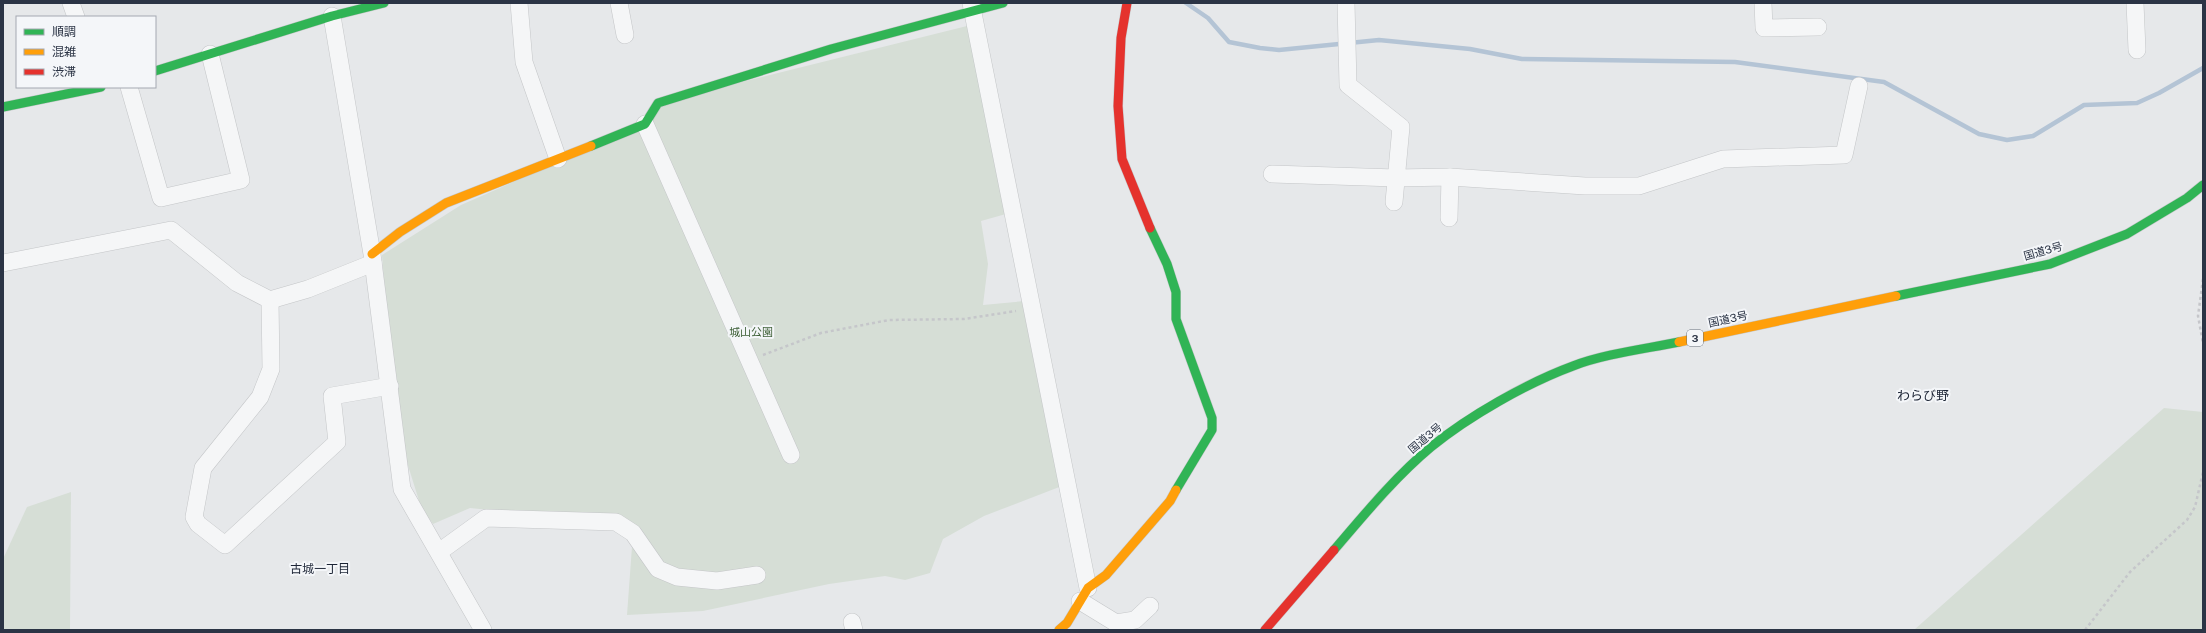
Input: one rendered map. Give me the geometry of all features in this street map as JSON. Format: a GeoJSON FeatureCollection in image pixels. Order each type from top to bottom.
{"type":"FeatureCollection","features":[{"type":"Feature","properties":{"kind":"main road"},"geometry":{"type":"LineString","coordinates":[[156,71],[332,16],[384,3]]}},
{"type":"Feature","properties":{"kind":"main road"},"geometry":{"type":"LineString","coordinates":[[372,259],[400,232],[446,203],[645,124],[658,103],[971,7],[1003,3]]}},
{"type":"Feature","properties":{"kind":"main road"},"geometry":{"type":"LineString","coordinates":[[1059,630],[1067,623],[1084,595],[1106,575],[1170,501],[1212,430],[1212,418],[1176,319],[1176,292],[1174,285],[1122,159],[1118,106],[1121,38],[1127,3]]}},
{"type":"Feature","properties":{"kind":"main road"},"geometry":{"type":"LineString","coordinates":[[3,107],[96,88]]}},
{"type":"Feature","properties":{"kind":"main road","name":"国道3号"},"geometry":{"type":"LineString","coordinates":[[1265,630],[1382,494],[1431,447],[1478,414],[1524,389],[1573,366],[1634,351],[2050,264],[2127,234],[2187,198],[2203,185]]}},
{"type":"Feature","properties":{"kind":"street"},"geometry":{"type":"LineString","coordinates":[[71,3],[76,16]]}},
{"type":"Feature","properties":{"kind":"street"},"geometry":{"type":"LineString","coordinates":[[519,3],[524,62],[558,158]]}},
{"type":"Feature","properties":{"kind":"street"},"geometry":{"type":"LineString","coordinates":[[619,3],[625,35]]}},
{"type":"Feature","properties":{"kind":"street"},"geometry":{"type":"LineString","coordinates":[[1346,3],[1348,85],[1401,127],[1394,202]]}},
{"type":"Feature","properties":{"kind":"street"},"geometry":{"type":"LineString","coordinates":[[1763,3],[1764,28],[1818,27]]}},
{"type":"Feature","properties":{"kind":"street"},"geometry":{"type":"LineString","coordinates":[[2135,3],[2137,50]]}},
{"type":"Feature","properties":{"kind":"street"},"geometry":{"type":"LineString","coordinates":[[971,7],[1032,308],[1084,595],[1116,623],[1135,620],[1150,606]]}},
{"type":"Feature","properties":{"kind":"street"},"geometry":{"type":"LineString","coordinates":[[332,16],[372,259],[390,386],[402,489],[440,552],[483,630]]}},
{"type":"Feature","properties":{"kind":"street"},"geometry":{"type":"LineString","coordinates":[[129,88],[161,198],[241,180],[210,54]]}},
{"type":"Feature","properties":{"kind":"street"},"geometry":{"type":"LineString","coordinates":[[1272,174],[1396,178],[1450,177],[1585,186],[1639,186],[1723,159],[1844,155],[1860,86]]}},
{"type":"Feature","properties":{"kind":"street"},"geometry":{"type":"LineString","coordinates":[[645,124],[791,455]]}},
{"type":"Feature","properties":{"kind":"street"},"geometry":{"type":"LineString","coordinates":[[1449,218],[1450,177]]}},
{"type":"Feature","properties":{"kind":"street"},"geometry":{"type":"LineString","coordinates":[[3,263],[171,230],[237,283],[270,300],[308,289],[372,259]]}},
{"type":"Feature","properties":{"kind":"street"},"geometry":{"type":"LineString","coordinates":[[270,300],[271,369],[260,397],[203,468],[194,517],[198,524],[225,545],[337,442],[332,396],[390,386]]}},
{"type":"Feature","properties":{"kind":"street"},"geometry":{"type":"LineString","coordinates":[[440,552],[486,518],[616,522],[633,533],[658,569],[677,577],[717,581],[757,575]]}},
{"type":"Feature","properties":{"kind":"path"},"geometry":{"type":"LineString","coordinates":[[2203,279],[2198,316],[2203,343]]}},
{"type":"Feature","properties":{"kind":"path"},"geometry":{"type":"LineString","coordinates":[[750,360],[822,333],[889,320],[964,319],[1032,308]]}},
{"type":"Feature","properties":{"kind":"path"},"geometry":{"type":"LineString","coordinates":[[2085,630],[2130,572],[2187,520],[2195,507],[2203,472]]}},
{"type":"Feature","properties":{"kind":"green space","name":"城山公園"},"geometry":{"type":"Polygon","coordinates":[[[971,25],[1013,212],[981,221],[988,264],[983,305],[1025,301],[1067,484],[984,516],[943,539],[930,573],[905,580],[885,576],[829,584],[703,611],[627,615],[633,533],[616,523],[470,508],[433,524],[421,507],[395,424],[382,255],[461,205],[645,124],[658,103],[971,25]]]}},
{"type":"Feature","properties":{"kind":"green space"},"geometry":{"type":"Polygon","coordinates":[[[2164,408],[2203,412],[2203,630],[1914,630],[2164,408]]]}},
{"type":"Feature","properties":{"kind":"green space"},"geometry":{"type":"Polygon","coordinates":[[[71,492],[70,630],[3,630],[3,559],[27,507],[71,492]]]}},
{"type":"Feature","properties":{"kind":"waterway"},"geometry":{"type":"LineString","coordinates":[[1186,3],[1208,18],[1229,42],[1260,48],[1279,50],[1379,40],[1470,49],[1522,59],[1735,62],[1884,82],[1979,134],[2007,140],[2033,136],[2084,105],[2137,103],[2159,93],[2203,68]]}},
{"type":"Feature","properties":{"kind":"traffic: fast"},"geometry":{"type":"LineString","coordinates":[[156,71],[332,16],[384,3]]}},
{"type":"Feature","properties":{"kind":"traffic: fast"},"geometry":{"type":"LineString","coordinates":[[591,146],[645,124],[658,103],[831,49],[1003,3]]}},
{"type":"Feature","properties":{"kind":"traffic: fast"},"geometry":{"type":"LineString","coordinates":[[3,107],[96,88]]}},
{"type":"Feature","properties":{"kind":"traffic: fast"},"geometry":{"type":"LineString","coordinates":[[1896,296],[2050,264],[2127,234],[2187,198],[2203,185]]}},
{"type":"Feature","properties":{"kind":"traffic: fast"},"geometry":{"type":"LineString","coordinates":[[1150,228],[1167,264],[1176,292],[1176,319],[1212,418],[1212,430],[1176,490]]}},
{"type":"Feature","properties":{"kind":"traffic: fast"},"geometry":{"type":"LineString","coordinates":[[1334,550],[1380,497],[1405,471],[1446,435],[1480,412],[1537,381],[1573,366],[1611,355],[1679,342]]}},
{"type":"Feature","properties":{"kind":"traffic: slow"},"geometry":{"type":"LineString","coordinates":[[372,254],[400,232],[446,203],[591,146]]}},
{"type":"Feature","properties":{"kind":"traffic: slow"},"geometry":{"type":"LineString","coordinates":[[1679,342],[1896,296]]}},
{"type":"Feature","properties":{"kind":"traffic: slow"},"geometry":{"type":"LineString","coordinates":[[1059,630],[1067,623],[1088,588],[1106,575],[1170,501],[1176,490]]}},
{"type":"Feature","properties":{"kind":"traffic: jam"},"geometry":{"type":"LineString","coordinates":[[1127,3],[1121,38],[1118,106],[1122,159],[1150,228]]}},
{"type":"Feature","properties":{"kind":"traffic: jam"},"geometry":{"type":"LineString","coordinates":[[1265,630],[1334,550]]}},
{"type":"Feature","properties":{"kind":"district","name":"わらび野"},"geometry":{"type":"Point","coordinates":[1923,395]}},
{"type":"Feature","properties":{"kind":"district","name":"古城一丁目"},"geometry":{"type":"Point","coordinates":[320,569]}}]}
